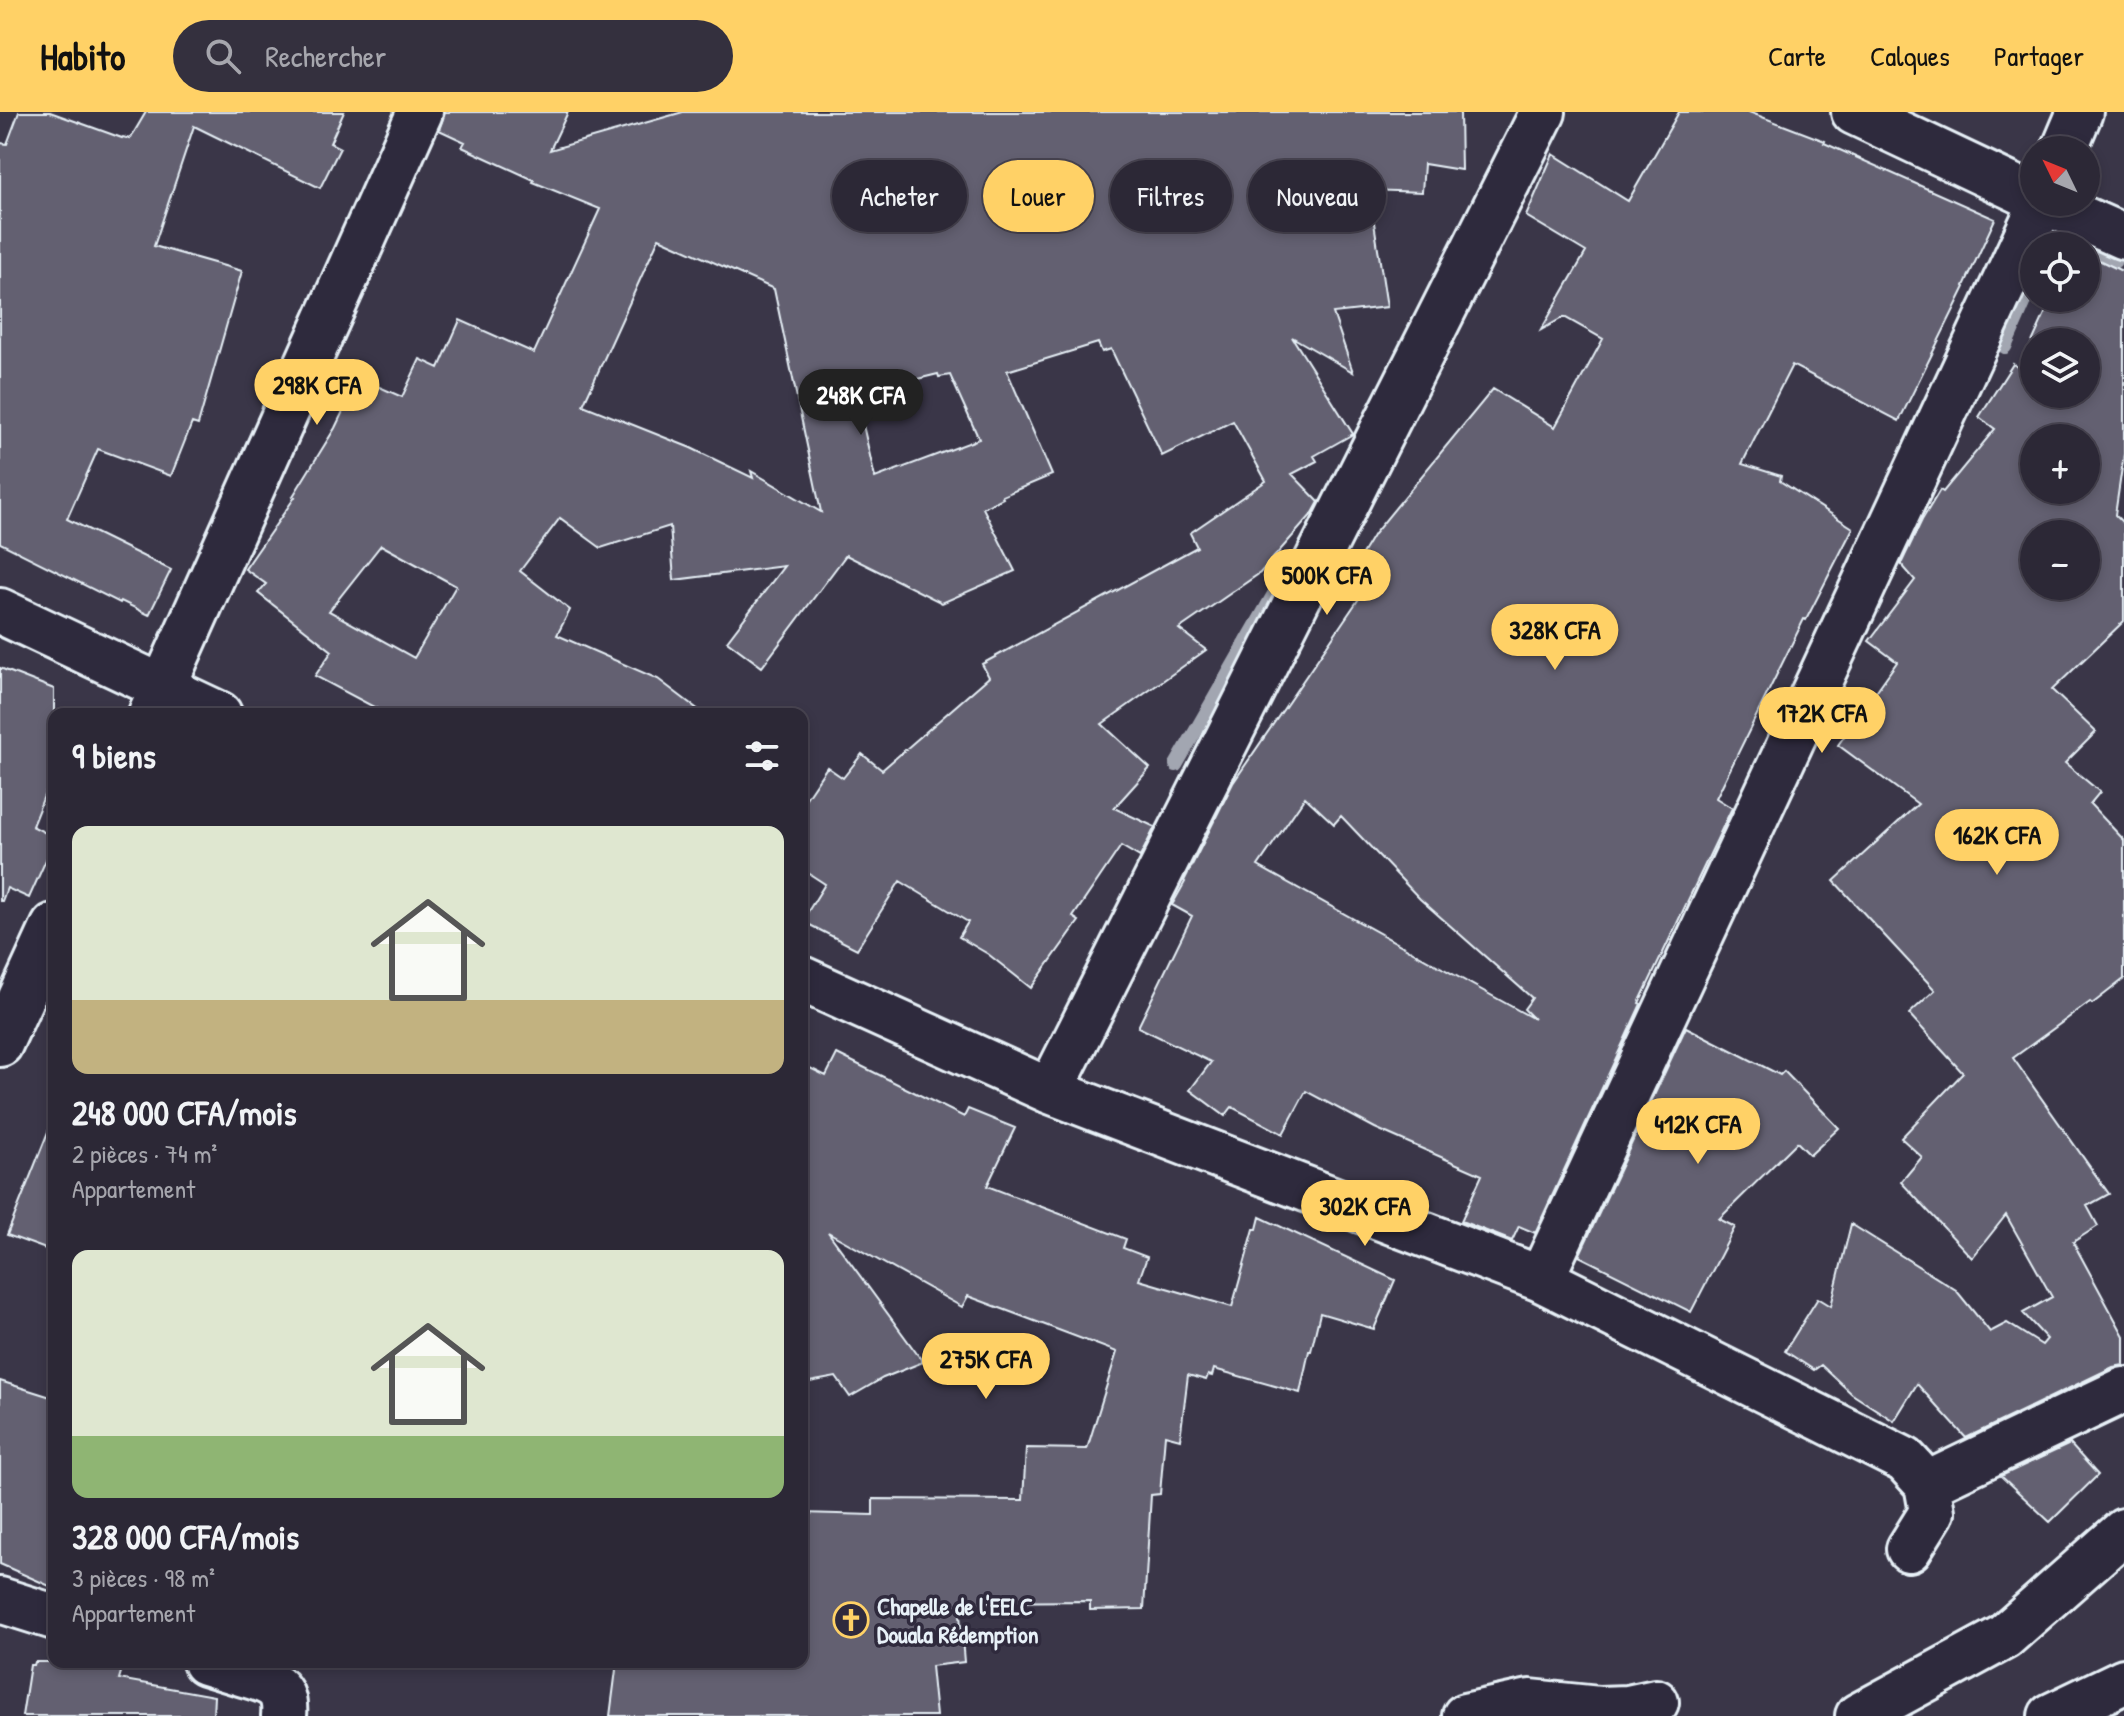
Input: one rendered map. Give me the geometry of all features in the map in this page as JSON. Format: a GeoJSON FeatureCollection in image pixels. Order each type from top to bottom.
{"type":"FeatureCollection","features":[{"type":"Feature","properties":{"kind":"street"},"geometry":{"type":"LineString","coordinates":[[157,701],[420,112]]}},
{"type":"Feature","properties":{"kind":"street"},"geometry":{"type":"LineString","coordinates":[[1050,1091],[1543,112]]}},
{"type":"Feature","properties":{"kind":"street"},"geometry":{"type":"LineString","coordinates":[[1854,112],[2020,190]]}},
{"type":"Feature","properties":{"kind":"street"},"geometry":{"type":"LineString","coordinates":[[2070,136],[2080,112]]}},
{"type":"Feature","properties":{"kind":"street"},"geometry":{"type":"LineString","coordinates":[[1541,1279],[2036,216]]}},
{"type":"Feature","properties":{"kind":"street"},"geometry":{"type":"LineString","coordinates":[[2075,216],[2124,237]]}},
{"type":"Feature","properties":{"kind":"street"},"geometry":{"type":"LineString","coordinates":[[0,611],[157,701],[190,708]]}},
{"type":"Feature","properties":{"kind":"street"},"geometry":{"type":"LineString","coordinates":[[0,1044],[48,939]]}},
{"type":"Feature","properties":{"kind":"street"},"geometry":{"type":"LineString","coordinates":[[808,982],[1050,1091],[1541,1279],[1905,1460],[1927,1484],[1932,1512],[1909,1549]]}},
{"type":"Feature","properties":{"kind":"street"},"geometry":{"type":"LineString","coordinates":[[1927,1484],[2124,1390]]}},
{"type":"Feature","properties":{"kind":"street"},"geometry":{"type":"LineString","coordinates":[[1858,1716],[2004,1637],[2124,1531]]}},
{"type":"Feature","properties":{"kind":"street"},"geometry":{"type":"LineString","coordinates":[[0,1600],[48,1615]]}},
{"type":"Feature","properties":{"kind":"street"},"geometry":{"type":"LineString","coordinates":[[225,1668],[269,1681],[280,1692],[285,1706],[284,1716]]}},
{"type":"Feature","properties":{"kind":"street"},"geometry":{"type":"LineString","coordinates":[[2051,1716],[2124,1681]]}},
{"type":"Feature","properties":{"kind":"street"},"geometry":{"type":"LineString","coordinates":[[1465,1716],[1530,1702],[1599,1709],[1628,1708],[1656,1702]]}},
{"type":"Feature","properties":{"kind":"building"},"geometry":{"type":"Polygon","coordinates":[[[19,112],[50,112],[130,139],[146,112],[344,112],[330,143],[340,148],[320,188],[194,126],[154,246],[242,271],[198,425],[192,423],[171,476],[98,449],[67,519],[171,570],[149,615],[0,543],[0,143],[7,144],[19,112]]]}},
{"type":"Feature","properties":{"kind":"building"},"geometry":{"type":"Polygon","coordinates":[[[445,112],[568,112],[550,150],[683,112],[1460,112],[1461,170],[1424,164],[1422,192],[1386,191],[1386,160],[1248,160],[1248,232],[1375,232],[1387,307],[1333,313],[1353,372],[1292,337],[1353,434],[1314,456],[1317,461],[1292,474],[1319,502],[1313,513],[1260,573],[1179,629],[1206,650],[1102,724],[1150,768],[1114,808],[1155,827],[1140,857],[1121,846],[1073,917],[1079,921],[1031,988],[988,954],[959,937],[968,922],[900,881],[857,949],[808,924],[808,911],[825,884],[808,873],[808,795],[827,767],[843,778],[862,754],[882,770],[989,677],[982,664],[1197,547],[1190,533],[1266,481],[1233,421],[1162,456],[1111,349],[1102,352],[1098,343],[1007,371],[1052,475],[1002,496],[983,508],[1015,571],[942,603],[846,555],[762,667],[727,641],[784,566],[674,580],[670,526],[601,548],[560,518],[520,571],[570,610],[557,635],[658,679],[696,708],[376,708],[315,676],[332,651],[258,593],[266,584],[245,569],[295,497],[335,428],[359,378],[402,397],[420,359],[439,368],[460,320],[534,353],[600,209],[533,182],[462,147],[465,142],[439,130],[445,112]],[[659,238],[583,405],[691,448],[753,478],[751,471],[821,512],[774,289],[659,238]],[[938,374],[856,394],[875,478],[979,439],[950,375],[939,377],[938,374]],[[381,545],[329,611],[414,658],[456,586],[381,545]]]}},
{"type":"Feature","properties":{"kind":"building"},"geometry":{"type":"Polygon","coordinates":[[[1679,112],[1749,112],[1825,141],[1995,219],[1899,421],[1792,365],[1742,464],[1781,476],[1780,481],[1853,528],[1804,619],[1716,798],[1732,808],[1535,1233],[1519,1226],[1512,1241],[1461,1221],[1482,1175],[1375,1128],[1306,1091],[1283,1134],[1232,1107],[1225,1116],[1190,1090],[1211,1062],[1138,1027],[1192,916],[1172,905],[1233,783],[1373,578],[1356,564],[1374,534],[1493,389],[1555,427],[1603,339],[1564,317],[1541,330],[1586,252],[1526,216],[1553,154],[1628,201],[1679,112]],[[1305,797],[1258,866],[1534,1019],[1524,1009],[1532,998],[1420,899],[1341,816],[1334,824],[1305,797]]]}},
{"type":"Feature","properties":{"kind":"building"},"geometry":{"type":"Polygon","coordinates":[[[2100,261],[2124,272],[2124,454],[2115,515],[2124,524],[2124,621],[2052,690],[2096,732],[2065,763],[2100,792],[2090,804],[2124,840],[2124,979],[2013,1058],[2109,1194],[2087,1206],[2098,1226],[2073,1242],[2124,1336],[2124,1365],[2113,1367],[1966,1438],[1917,1384],[1894,1421],[1852,1394],[1821,1365],[1814,1370],[1785,1351],[1818,1298],[1831,1306],[1851,1224],[1956,1290],[1990,1332],[2007,1323],[2042,1345],[2047,1339],[2023,1313],[2052,1297],[2006,1215],[1972,1258],[1901,1182],[1922,1157],[1901,1138],[1963,1073],[1909,1014],[1935,990],[1834,881],[1918,804],[1838,745],[1897,662],[1869,641],[1915,580],[1901,564],[1922,520],[1940,490],[1943,492],[1995,429],[1979,417],[2013,364],[2020,369],[2020,408],[2100,408],[2100,328],[2038,328],[2046,312],[2100,312],[2100,261]]]}},
{"type":"Feature","properties":{"kind":"building"},"geometry":{"type":"Polygon","coordinates":[[[0,668],[54,689],[54,708],[48,708],[48,786],[32,826],[48,834],[48,855],[29,898],[7,888],[0,901],[0,668]]]}},
{"type":"Feature","properties":{"kind":"building"},"geometry":{"type":"Polygon","coordinates":[[[1686,1027],[1780,1075],[1784,1071],[1839,1128],[1810,1155],[1797,1142],[1719,1219],[1735,1227],[1691,1312],[1579,1256],[1686,1027]]]}},
{"type":"Feature","properties":{"kind":"building"},"geometry":{"type":"Polygon","coordinates":[[[837,1054],[964,1117],[968,1109],[1015,1128],[987,1186],[1126,1239],[1123,1248],[1147,1257],[1139,1280],[1232,1307],[1260,1217],[1395,1280],[1374,1329],[1320,1313],[1300,1393],[1214,1369],[1212,1376],[1208,1375],[1206,1380],[1188,1375],[1180,1439],[1165,1435],[1160,1494],[1151,1495],[1144,1609],[1090,1610],[1090,1601],[959,1602],[964,1662],[931,1666],[936,1716],[610,1716],[616,1668],[808,1668],[808,1513],[873,1515],[873,1499],[1023,1500],[1026,1448],[1087,1449],[1117,1352],[968,1296],[962,1307],[828,1232],[923,1362],[883,1378],[850,1397],[836,1377],[808,1382],[808,1067],[826,1076],[837,1054]]]}},
{"type":"Feature","properties":{"kind":"building"},"geometry":{"type":"Polygon","coordinates":[[[48,1132],[48,1250],[7,1235],[48,1132]]]}},
{"type":"Feature","properties":{"kind":"building"},"geometry":{"type":"Polygon","coordinates":[[[0,1381],[48,1396],[48,1585],[0,1564],[0,1381]]]}},
{"type":"Feature","properties":{"kind":"building"},"geometry":{"type":"Polygon","coordinates":[[[2070,1444],[2098,1475],[2050,1522],[2001,1476],[2070,1444]]]}},
{"type":"Feature","properties":{"kind":"building"},"geometry":{"type":"Polygon","coordinates":[[[35,1662],[48,1662],[48,1668],[122,1668],[119,1679],[214,1696],[213,1716],[22,1716],[30,1665],[35,1662]]]}},
{"type":"Feature","properties":{"kind":"waterway"},"geometry":{"type":"LineString","coordinates":[[2100,255],[2115,261]]}},
{"type":"Feature","properties":{"kind":"waterway"},"geometry":{"type":"LineString","coordinates":[[2005,347],[2020,312]]}},
{"type":"Feature","properties":{"kind":"waterway"},"geometry":{"type":"LineString","coordinates":[[1176,765],[1290,566]]}},
{"type":"Feature","properties":{"kind":"place","name":"Chapelle de l'EELC Douala Rédemption"},"geometry":{"type":"Point","coordinates":[851,1620]}}]}
